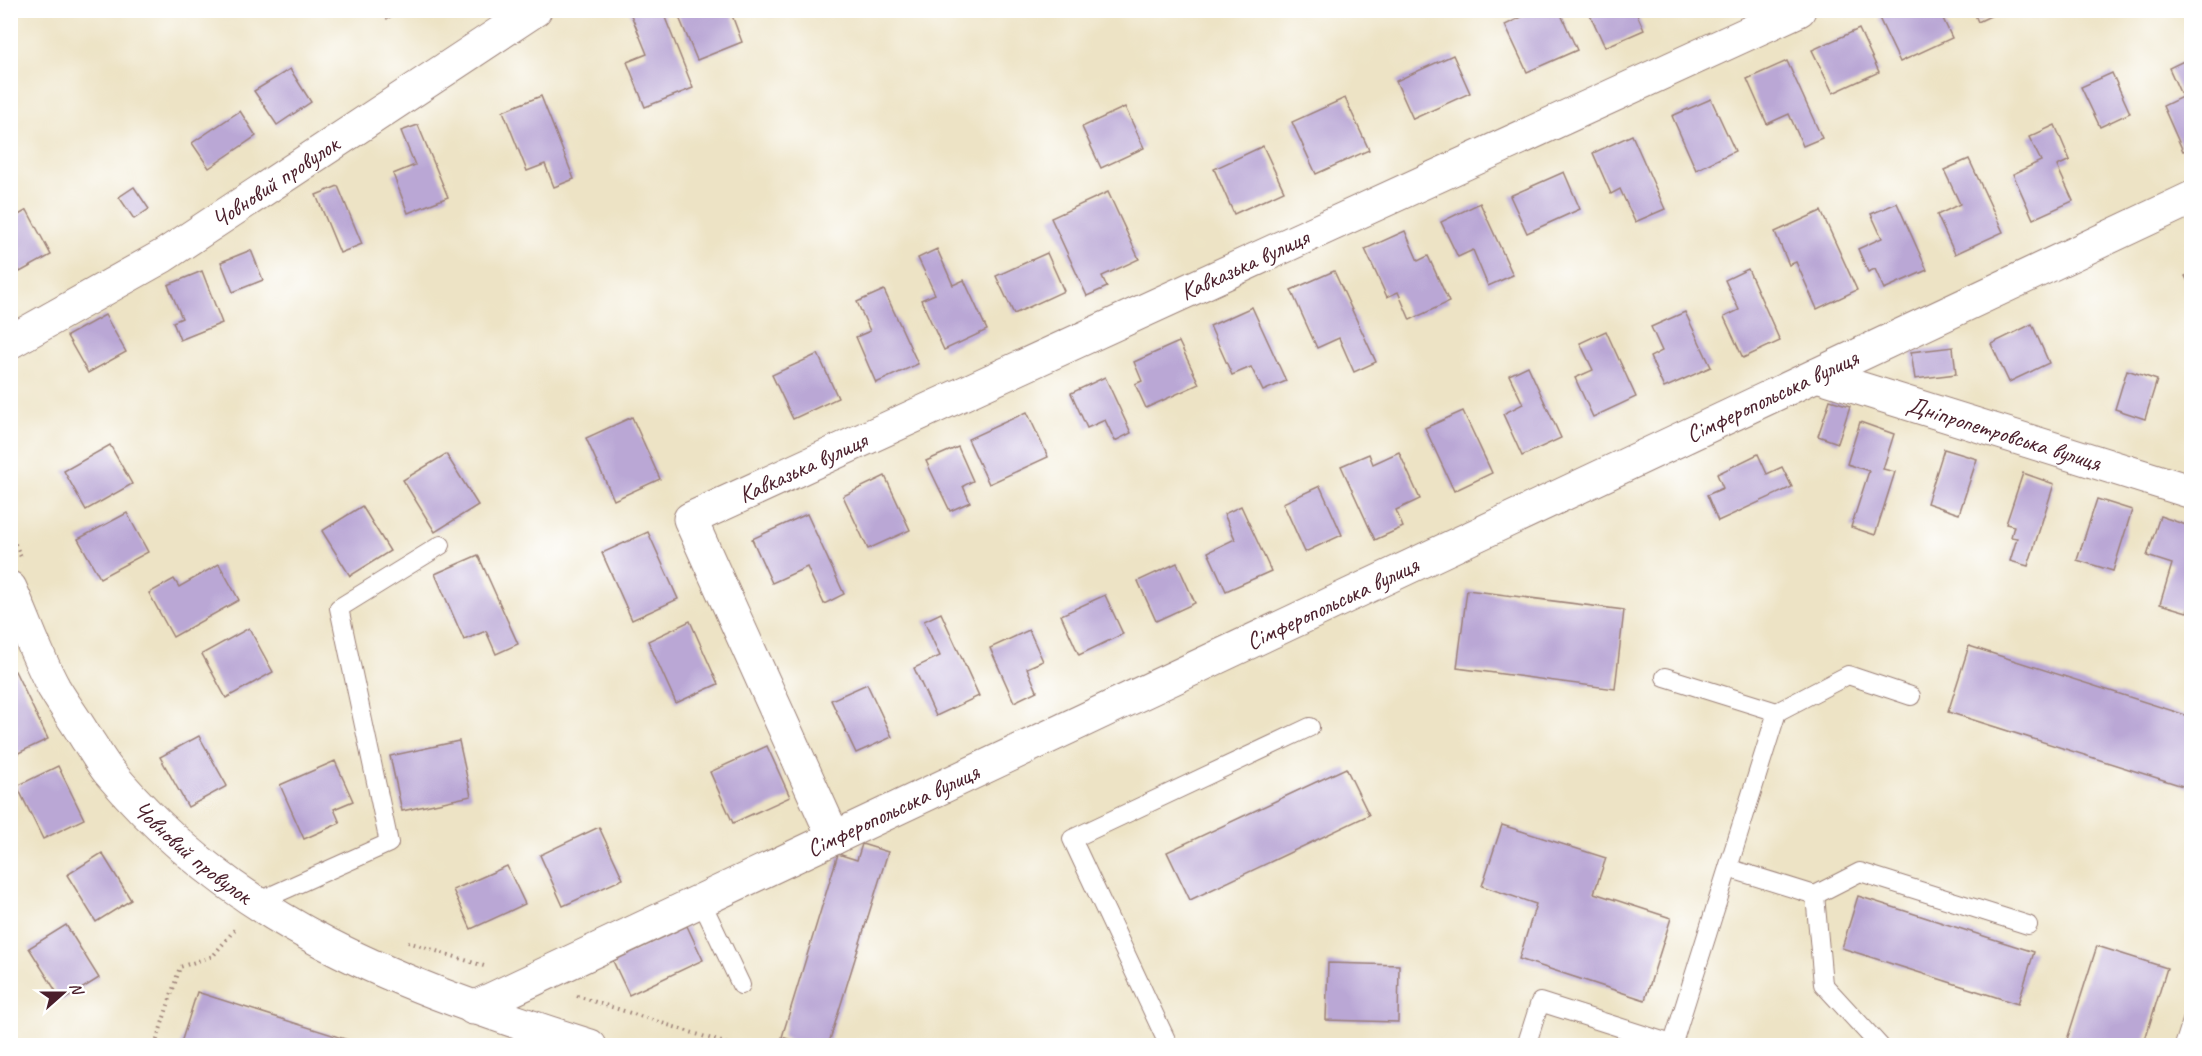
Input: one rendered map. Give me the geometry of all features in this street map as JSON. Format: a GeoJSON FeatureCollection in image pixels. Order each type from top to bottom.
{"type":"FeatureCollection","features":[{"type":"Feature","properties":{"kind":"street","name":"Човновий провулок"},"geometry":{"type":"LineString","coordinates":[[10,342],[163,256],[535,10]]}},
{"type":"Feature","properties":{"kind":"street","name":"Кавказька вулиця"},"geometry":{"type":"LineString","coordinates":[[834,838],[690,519],[1799,10]]}},
{"type":"Feature","properties":{"kind":"street","name":"Сімферопольська вулиця"},"geometry":{"type":"LineString","coordinates":[[473,1008],[2192,198]]}},
{"type":"Feature","properties":{"kind":"street","name":"Дніпропетровська вулиця"},"geometry":{"type":"LineString","coordinates":[[1817,375],[2192,492]]}},
{"type":"Feature","properties":{"kind":"street","name":"Човновий провулок"},"geometry":{"type":"LineString","coordinates":[[10,588],[54,687],[108,770],[176,843],[255,903],[323,944],[406,982],[473,1008],[590,1046]]}},
{"type":"Feature","properties":{"kind":"lane"},"geometry":{"type":"LineString","coordinates":[[255,903],[390,843],[339,608],[441,545]]}},
{"type":"Feature","properties":{"kind":"lane"},"geometry":{"type":"LineString","coordinates":[[1526,1046],[1540,1002],[1672,1045],[1777,712],[1848,675],[1911,696]]}},
{"type":"Feature","properties":{"kind":"lane"},"geometry":{"type":"LineString","coordinates":[[1665,676],[1777,712]]}},
{"type":"Feature","properties":{"kind":"lane"},"geometry":{"type":"LineString","coordinates":[[1169,1046],[1072,839],[1310,727]]}},
{"type":"Feature","properties":{"kind":"lane"},"geometry":{"type":"LineString","coordinates":[[1728,868],[1815,896],[1860,872],[2028,925]]}},
{"type":"Feature","properties":{"kind":"lane"},"geometry":{"type":"LineString","coordinates":[[1815,896],[1823,984],[1880,1046]]}},
{"type":"Feature","properties":{"kind":"lane"},"geometry":{"type":"LineString","coordinates":[[700,901],[741,985]]}},
{"type":"Feature","properties":{"kind":"lane"},"geometry":{"type":"LineString","coordinates":[[2184,1046],[2191,1024]]}},
{"type":"Feature","properties":{"kind":"path"},"geometry":{"type":"LineString","coordinates":[[155,1046],[180,967],[213,956]]}},
{"type":"Feature","properties":{"kind":"building"},"geometry":{"type":"Polygon","coordinates":[[[383,10],[402,10],[387,19],[383,10]]]}},
{"type":"Feature","properties":{"kind":"building"},"geometry":{"type":"Polygon","coordinates":[[[629,10],[662,10],[693,88],[645,107],[627,62],[647,54],[629,10]]]}},
{"type":"Feature","properties":{"kind":"building"},"geometry":{"type":"Polygon","coordinates":[[[676,10],[730,10],[742,42],[697,60],[676,10]]]}},
{"type":"Feature","properties":{"kind":"building"},"geometry":{"type":"Polygon","coordinates":[[[769,10],[788,10],[788,11],[771,17],[769,10]]]}},
{"type":"Feature","properties":{"kind":"building"},"geometry":{"type":"Polygon","coordinates":[[[1536,10],[1559,10],[1577,50],[1527,72],[1505,25],[1536,10]]]}},
{"type":"Feature","properties":{"kind":"building"},"geometry":{"type":"Polygon","coordinates":[[[1588,10],[1635,10],[1644,30],[1605,47],[1588,10]]]}},
{"type":"Feature","properties":{"kind":"building"},"geometry":{"type":"Polygon","coordinates":[[[1896,10],[1939,10],[1952,38],[1900,62],[1879,18],[1896,10]]]}},
{"type":"Feature","properties":{"kind":"building"},"geometry":{"type":"Polygon","coordinates":[[[1973,10],[2003,10],[1978,22],[1973,10]]]}},
{"type":"Feature","properties":{"kind":"building"},"geometry":{"type":"Polygon","coordinates":[[[1859,29],[1879,72],[1833,93],[1812,50],[1859,29]]]}},
{"type":"Feature","properties":{"kind":"building"},"geometry":{"type":"Polygon","coordinates":[[[1453,55],[1470,93],[1413,119],[1396,81],[1453,55]]]}},
{"type":"Feature","properties":{"kind":"building"},"geometry":{"type":"Polygon","coordinates":[[[2190,58],[2192,148],[2183,151],[2163,106],[2182,97],[2169,68],[2190,58]]]}},
{"type":"Feature","properties":{"kind":"building"},"geometry":{"type":"Polygon","coordinates":[[[1787,61],[1822,138],[1803,146],[1789,114],[1767,124],[1747,79],[1787,61]]]}},
{"type":"Feature","properties":{"kind":"building"},"geometry":{"type":"Polygon","coordinates":[[[290,69],[311,102],[277,125],[254,91],[290,69]]]}},
{"type":"Feature","properties":{"kind":"building"},"geometry":{"type":"Polygon","coordinates":[[[2112,73],[2130,113],[2100,127],[2081,87],[2112,73]]]}},
{"type":"Feature","properties":{"kind":"building"},"geometry":{"type":"Polygon","coordinates":[[[541,96],[574,179],[554,187],[545,164],[527,171],[503,111],[541,96]]]}},
{"type":"Feature","properties":{"kind":"building"},"geometry":{"type":"Polygon","coordinates":[[[1345,98],[1369,150],[1316,174],[1292,122],[1345,98]]]}},
{"type":"Feature","properties":{"kind":"building"},"geometry":{"type":"Polygon","coordinates":[[[1711,99],[1735,151],[1696,170],[1672,116],[1711,99]]]}},
{"type":"Feature","properties":{"kind":"building"},"geometry":{"type":"Polygon","coordinates":[[[1125,107],[1144,148],[1101,168],[1082,127],[1125,107]]]}},
{"type":"Feature","properties":{"kind":"building"},"geometry":{"type":"Polygon","coordinates":[[[240,111],[256,136],[209,168],[192,143],[240,111]]]}},
{"type":"Feature","properties":{"kind":"building"},"geometry":{"type":"Polygon","coordinates":[[[418,125],[448,197],[408,213],[393,174],[415,165],[401,131],[418,125]]]}},
{"type":"Feature","properties":{"kind":"building"},"geometry":{"type":"Polygon","coordinates":[[[2055,125],[2070,160],[2057,166],[2073,201],[2033,219],[2013,174],[2041,161],[2029,137],[2055,125]]]}},
{"type":"Feature","properties":{"kind":"building"},"geometry":{"type":"Polygon","coordinates":[[[1632,135],[1665,209],[1635,222],[1620,189],[1611,194],[1593,153],[1632,135]]]}},
{"type":"Feature","properties":{"kind":"building"},"geometry":{"type":"Polygon","coordinates":[[[1263,146],[1284,191],[1234,214],[1214,169],[1263,146]]]}},
{"type":"Feature","properties":{"kind":"building"},"geometry":{"type":"Polygon","coordinates":[[[1969,159],[2003,232],[1955,254],[1937,215],[1960,204],[1944,170],[1969,159]]]}},
{"type":"Feature","properties":{"kind":"building"},"geometry":{"type":"Polygon","coordinates":[[[1564,172],[1580,209],[1527,233],[1510,196],[1564,172]]]}},
{"type":"Feature","properties":{"kind":"building"},"geometry":{"type":"Polygon","coordinates":[[[338,186],[362,244],[340,253],[316,195],[338,186]]]}},
{"type":"Feature","properties":{"kind":"building"},"geometry":{"type":"Polygon","coordinates":[[[134,187],[149,209],[134,219],[119,197],[134,187]]]}},
{"type":"Feature","properties":{"kind":"building"},"geometry":{"type":"Polygon","coordinates":[[[1108,192],[1139,259],[1102,276],[1107,287],[1087,296],[1051,218],[1108,192]]]}},
{"type":"Feature","properties":{"kind":"building"},"geometry":{"type":"Polygon","coordinates":[[[1480,203],[1513,275],[1488,286],[1473,250],[1458,257],[1441,222],[1480,203]]]}},
{"type":"Feature","properties":{"kind":"building"},"geometry":{"type":"Polygon","coordinates":[[[1897,203],[1927,270],[1884,289],[1875,269],[1868,272],[1858,249],[1882,238],[1871,214],[1897,203]]]}},
{"type":"Feature","properties":{"kind":"building"},"geometry":{"type":"Polygon","coordinates":[[[27,210],[51,255],[20,272],[10,255],[10,220],[27,210]]]}},
{"type":"Feature","properties":{"kind":"building"},"geometry":{"type":"Polygon","coordinates":[[[1821,211],[1857,290],[1817,309],[1796,262],[1789,265],[1775,232],[1821,211]]]}},
{"type":"Feature","properties":{"kind":"building"},"geometry":{"type":"Polygon","coordinates":[[[1405,231],[1418,261],[1428,256],[1449,302],[1410,320],[1398,292],[1387,297],[1365,249],[1405,231]]]}},
{"type":"Feature","properties":{"kind":"building"},"geometry":{"type":"Polygon","coordinates":[[[937,249],[953,285],[964,280],[987,330],[944,350],[921,300],[935,294],[918,258],[937,249]]]}},
{"type":"Feature","properties":{"kind":"building"},"geometry":{"type":"Polygon","coordinates":[[[251,250],[263,280],[233,292],[221,262],[251,250]]]}},
{"type":"Feature","properties":{"kind":"building"},"geometry":{"type":"Polygon","coordinates":[[[1047,253],[1064,291],[1014,314],[996,276],[1047,253]]]}},
{"type":"Feature","properties":{"kind":"building"},"geometry":{"type":"Polygon","coordinates":[[[1748,269],[1780,341],[1743,358],[1724,317],[1739,310],[1725,280],[1748,269]]]}},
{"type":"Feature","properties":{"kind":"building"},"geometry":{"type":"Polygon","coordinates":[[[202,271],[222,323],[180,340],[173,322],[182,318],[168,285],[202,271]]]}},
{"type":"Feature","properties":{"kind":"building"},"geometry":{"type":"Polygon","coordinates":[[[1334,271],[1376,362],[1354,372],[1339,338],[1317,348],[1291,290],[1334,271]]]}},
{"type":"Feature","properties":{"kind":"building"},"geometry":{"type":"Polygon","coordinates":[[[2192,273],[2192,289],[2185,276],[2192,273]]]}},
{"type":"Feature","properties":{"kind":"building"},"geometry":{"type":"Polygon","coordinates":[[[884,290],[918,364],[876,383],[856,337],[870,331],[857,302],[884,290]]]}},
{"type":"Feature","properties":{"kind":"building"},"geometry":{"type":"Polygon","coordinates":[[[1252,307],[1286,381],[1263,391],[1251,367],[1232,375],[1210,326],[1252,307]]]}},
{"type":"Feature","properties":{"kind":"building"},"geometry":{"type":"Polygon","coordinates":[[[1685,312],[1711,367],[1664,388],[1650,357],[1662,351],[1651,327],[1685,312]]]}},
{"type":"Feature","properties":{"kind":"building"},"geometry":{"type":"Polygon","coordinates":[[[105,315],[126,352],[88,373],[67,336],[105,315]]]}},
{"type":"Feature","properties":{"kind":"building"},"geometry":{"type":"Polygon","coordinates":[[[2032,324],[2049,363],[2009,382],[1991,344],[2032,324]]]}},
{"type":"Feature","properties":{"kind":"building"},"geometry":{"type":"Polygon","coordinates":[[[1606,331],[1636,397],[1593,417],[1575,378],[1593,370],[1580,343],[1606,331]]]}},
{"type":"Feature","properties":{"kind":"building"},"geometry":{"type":"Polygon","coordinates":[[[1179,342],[1199,384],[1146,408],[1135,384],[1142,381],[1134,362],[1179,342]]]}},
{"type":"Feature","properties":{"kind":"building"},"geometry":{"type":"Polygon","coordinates":[[[1953,347],[1956,374],[1915,379],[1911,352],[1953,347]]]}},
{"type":"Feature","properties":{"kind":"building"},"geometry":{"type":"Polygon","coordinates":[[[818,354],[838,398],[793,419],[772,375],[818,354]]]}},
{"type":"Feature","properties":{"kind":"building"},"geometry":{"type":"Polygon","coordinates":[[[1528,366],[1561,438],[1522,456],[1503,414],[1523,404],[1509,375],[1528,366]]]}},
{"type":"Feature","properties":{"kind":"building"},"geometry":{"type":"Polygon","coordinates":[[[2127,370],[2157,380],[2145,419],[2115,409],[2127,370]]]}},
{"type":"Feature","properties":{"kind":"building"},"geometry":{"type":"Polygon","coordinates":[[[1105,377],[1131,433],[1115,441],[1105,420],[1087,428],[1071,393],[1105,377]]]}},
{"type":"Feature","properties":{"kind":"building"},"geometry":{"type":"Polygon","coordinates":[[[1830,400],[1850,406],[1838,443],[1818,436],[1830,400]]]}},
{"type":"Feature","properties":{"kind":"building"},"geometry":{"type":"Polygon","coordinates":[[[1463,411],[1492,473],[1454,491],[1425,428],[1463,411]]]}},
{"type":"Feature","properties":{"kind":"building"},"geometry":{"type":"Polygon","coordinates":[[[1027,412],[1048,457],[989,484],[968,439],[1027,412]]]}},
{"type":"Feature","properties":{"kind":"building"},"geometry":{"type":"Polygon","coordinates":[[[632,417],[660,479],[614,500],[586,438],[632,417]]]}},
{"type":"Feature","properties":{"kind":"building"},"geometry":{"type":"Polygon","coordinates":[[[1860,422],[1894,434],[1883,469],[1895,472],[1875,535],[1851,527],[1869,471],[1847,464],[1860,422]]]}},
{"type":"Feature","properties":{"kind":"building"},"geometry":{"type":"Polygon","coordinates":[[[110,445],[132,484],[86,510],[64,471],[110,445]]]}},
{"type":"Feature","properties":{"kind":"building"},"geometry":{"type":"Polygon","coordinates":[[[958,447],[973,481],[963,486],[970,502],[950,511],[926,461],[958,447]]]}},
{"type":"Feature","properties":{"kind":"building"},"geometry":{"type":"Polygon","coordinates":[[[1944,449],[1977,459],[1959,514],[1927,503],[1944,449]]]}},
{"type":"Feature","properties":{"kind":"building"},"geometry":{"type":"Polygon","coordinates":[[[1399,452],[1420,499],[1396,510],[1403,527],[1375,540],[1341,466],[1369,454],[1373,464],[1399,452]]]}},
{"type":"Feature","properties":{"kind":"building"},"geometry":{"type":"Polygon","coordinates":[[[446,454],[478,505],[435,532],[403,480],[446,454]]]}},
{"type":"Feature","properties":{"kind":"building"},"geometry":{"type":"Polygon","coordinates":[[[1758,454],[1767,474],[1782,467],[1792,487],[1718,521],[1707,495],[1723,488],[1717,474],[1758,454]]]}},
{"type":"Feature","properties":{"kind":"building"},"geometry":{"type":"Polygon","coordinates":[[[2023,473],[2054,484],[2028,566],[2010,561],[2017,538],[2011,537],[2014,526],[2006,524],[2023,473]]]}},
{"type":"Feature","properties":{"kind":"building"},"geometry":{"type":"Polygon","coordinates":[[[885,476],[910,530],[868,549],[843,496],[885,476]]]}},
{"type":"Feature","properties":{"kind":"building"},"geometry":{"type":"Polygon","coordinates":[[[1320,486],[1342,535],[1305,552],[1283,503],[1320,486]]]}},
{"type":"Feature","properties":{"kind":"building"},"geometry":{"type":"Polygon","coordinates":[[[2097,499],[2132,510],[2113,571],[2077,560],[2097,499]]]}},
{"type":"Feature","properties":{"kind":"building"},"geometry":{"type":"Polygon","coordinates":[[[362,506],[390,551],[350,576],[322,531],[362,506]]]}},
{"type":"Feature","properties":{"kind":"building"},"geometry":{"type":"Polygon","coordinates":[[[1241,506],[1271,571],[1226,591],[1208,552],[1235,539],[1224,514],[1241,506]]]}},
{"type":"Feature","properties":{"kind":"building"},"geometry":{"type":"Polygon","coordinates":[[[127,513],[148,552],[100,578],[78,539],[127,513]]]}},
{"type":"Feature","properties":{"kind":"building"},"geometry":{"type":"Polygon","coordinates":[[[807,514],[844,594],[824,604],[807,567],[772,583],[752,539],[807,514]]]}},
{"type":"Feature","properties":{"kind":"building"},"geometry":{"type":"Polygon","coordinates":[[[2160,516],[2192,527],[2192,600],[2187,612],[2160,604],[2172,564],[2147,556],[2160,516]]]}},
{"type":"Feature","properties":{"kind":"building"},"geometry":{"type":"Polygon","coordinates":[[[648,532],[678,599],[632,620],[602,553],[648,532]]]}},
{"type":"Feature","properties":{"kind":"building"},"geometry":{"type":"Polygon","coordinates":[[[478,555],[518,644],[496,654],[486,631],[464,640],[435,574],[478,555]]]}},
{"type":"Feature","properties":{"kind":"building"},"geometry":{"type":"Polygon","coordinates":[[[1177,563],[1195,603],[1156,621],[1138,581],[1177,563]]]}},
{"type":"Feature","properties":{"kind":"building"},"geometry":{"type":"Polygon","coordinates":[[[219,564],[239,600],[173,637],[149,593],[174,579],[179,587],[219,564]]]}},
{"type":"Feature","properties":{"kind":"building"},"geometry":{"type":"Polygon","coordinates":[[[1467,590],[1624,610],[1615,689],[1457,668],[1467,590]]]}},
{"type":"Feature","properties":{"kind":"building"},"geometry":{"type":"Polygon","coordinates":[[[1105,595],[1123,634],[1079,655],[1061,615],[1105,595]]]}},
{"type":"Feature","properties":{"kind":"building"},"geometry":{"type":"Polygon","coordinates":[[[941,613],[979,696],[936,716],[914,668],[940,656],[924,621],[941,613]]]}},
{"type":"Feature","properties":{"kind":"building"},"geometry":{"type":"Polygon","coordinates":[[[690,621],[718,684],[676,703],[648,641],[690,621]]]}},
{"type":"Feature","properties":{"kind":"building"},"geometry":{"type":"Polygon","coordinates":[[[249,628],[273,672],[226,698],[202,654],[249,628]]]}},
{"type":"Feature","properties":{"kind":"building"},"geometry":{"type":"Polygon","coordinates":[[[1029,630],[1043,661],[1027,668],[1037,691],[1014,702],[990,648],[1029,630]]]}},
{"type":"Feature","properties":{"kind":"building"},"geometry":{"type":"Polygon","coordinates":[[[1969,646],[2192,717],[2192,789],[1948,712],[1969,646]]]}},
{"type":"Feature","properties":{"kind":"building"},"geometry":{"type":"Polygon","coordinates":[[[15,671],[48,739],[10,757],[10,673],[15,671]]]}},
{"type":"Feature","properties":{"kind":"building"},"geometry":{"type":"Polygon","coordinates":[[[867,684],[892,737],[856,753],[831,700],[867,684]]]}},
{"type":"Feature","properties":{"kind":"building"},"geometry":{"type":"Polygon","coordinates":[[[199,736],[227,786],[188,807],[160,757],[199,736]]]}},
{"type":"Feature","properties":{"kind":"building"},"geometry":{"type":"Polygon","coordinates":[[[459,741],[471,796],[402,811],[390,756],[459,741]]]}},
{"type":"Feature","properties":{"kind":"building"},"geometry":{"type":"Polygon","coordinates":[[[767,746],[790,797],[733,823],[710,772],[767,746]]]}},
{"type":"Feature","properties":{"kind":"building"},"geometry":{"type":"Polygon","coordinates":[[[335,761],[353,801],[334,809],[340,823],[304,839],[280,785],[335,761]]]}},
{"type":"Feature","properties":{"kind":"building"},"geometry":{"type":"Polygon","coordinates":[[[58,766],[84,819],[43,839],[17,786],[58,766]]]}},
{"type":"Feature","properties":{"kind":"building"},"geometry":{"type":"Polygon","coordinates":[[[1346,768],[1369,815],[1190,900],[1167,852],[1346,768]]]}},
{"type":"Feature","properties":{"kind":"building"},"geometry":{"type":"Polygon","coordinates":[[[1502,825],[1606,858],[1594,893],[1671,918],[1645,1000],[1519,959],[1536,904],[1482,886],[1502,825]]]}},
{"type":"Feature","properties":{"kind":"building"},"geometry":{"type":"Polygon","coordinates":[[[599,827],[623,879],[563,906],[540,855],[599,827]]]}},
{"type":"Feature","properties":{"kind":"building"},"geometry":{"type":"Polygon","coordinates":[[[862,844],[888,852],[828,1046],[810,1046],[782,1037],[838,854],[857,860],[862,844]]]}},
{"type":"Feature","properties":{"kind":"building"},"geometry":{"type":"Polygon","coordinates":[[[102,853],[131,900],[96,922],[67,875],[102,853]]]}},
{"type":"Feature","properties":{"kind":"building"},"geometry":{"type":"Polygon","coordinates":[[[507,866],[525,904],[471,929],[453,890],[507,866]]]}},
{"type":"Feature","properties":{"kind":"building"},"geometry":{"type":"Polygon","coordinates":[[[1858,896],[2034,952],[2018,1004],[1842,948],[1858,896]]]}},
{"type":"Feature","properties":{"kind":"building"},"geometry":{"type":"Polygon","coordinates":[[[66,925],[99,978],[62,1001],[29,948],[66,925]]]}},
{"type":"Feature","properties":{"kind":"building"},"geometry":{"type":"Polygon","coordinates":[[[687,926],[703,960],[629,995],[613,961],[687,926]]]}},
{"type":"Feature","properties":{"kind":"building"},"geometry":{"type":"Polygon","coordinates":[[[2097,946],[2167,968],[2143,1046],[2065,1046],[2097,946]]]}},
{"type":"Feature","properties":{"kind":"building"},"geometry":{"type":"Polygon","coordinates":[[[1328,963],[1399,965],[1398,1022],[1326,1020],[1328,963]]]}},
{"type":"Feature","properties":{"kind":"building"},"geometry":{"type":"Polygon","coordinates":[[[197,992],[364,1045],[241,1046],[226,1041],[224,1046],[180,1046],[197,992]]]}}]}
